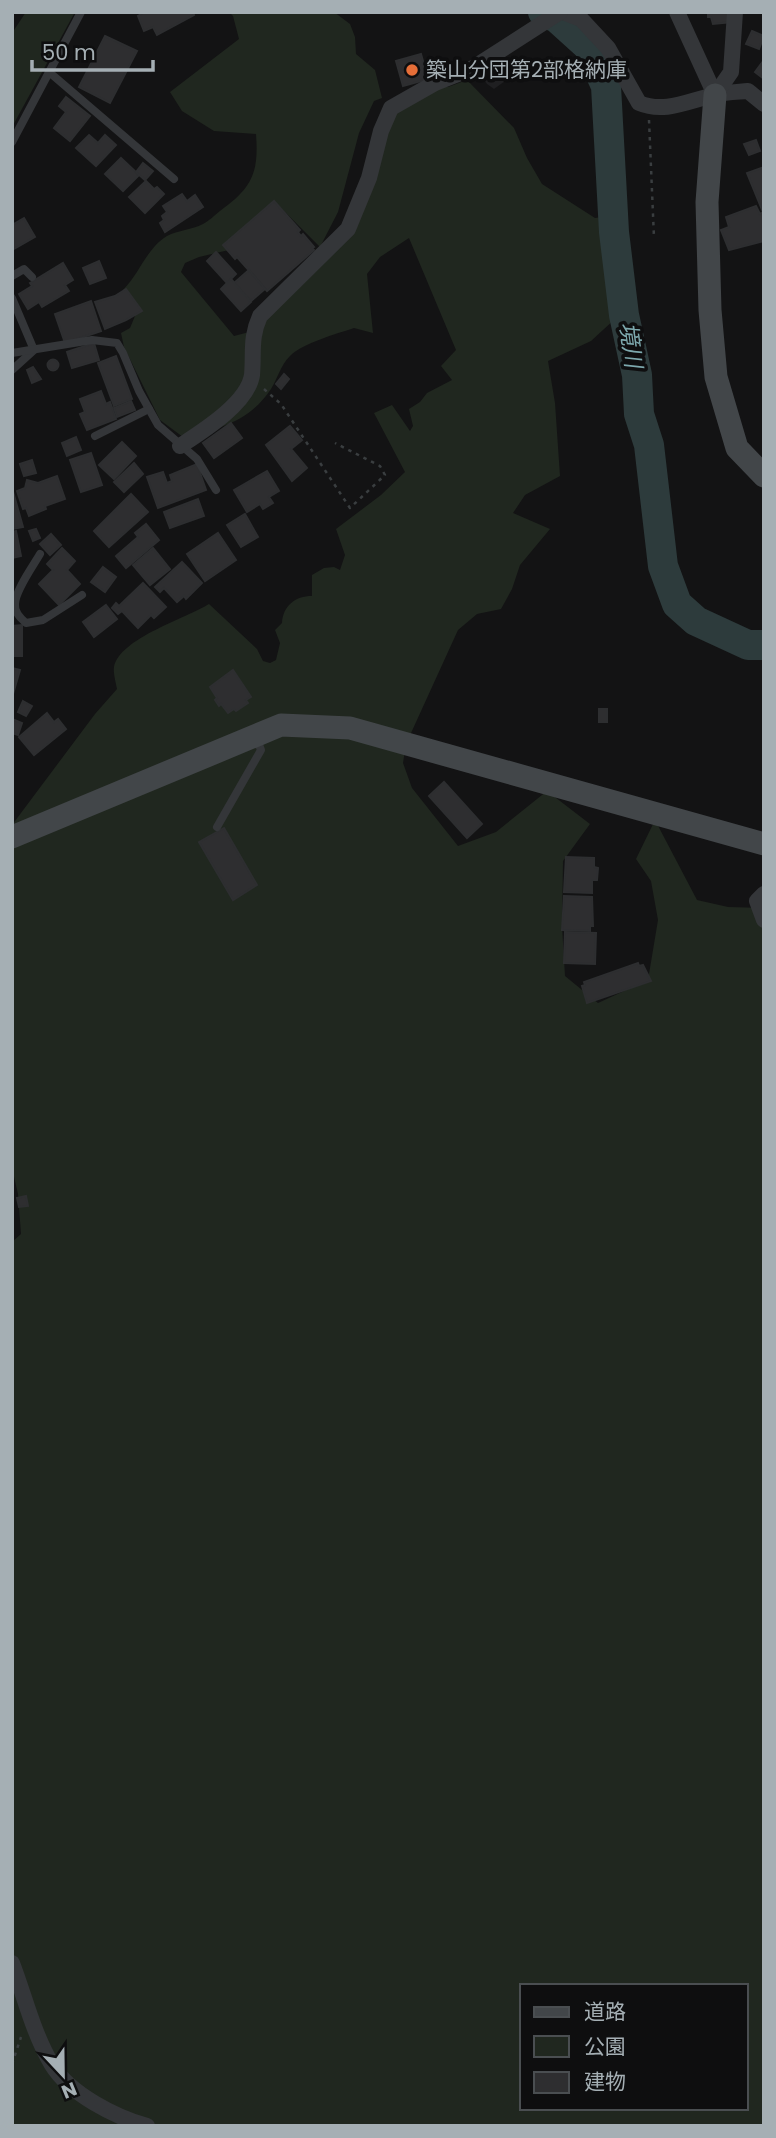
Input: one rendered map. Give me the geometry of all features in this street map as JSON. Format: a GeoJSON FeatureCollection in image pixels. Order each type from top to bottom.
{"type":"FeatureCollection","features":[{"type":"Feature","properties":{"kind":"street"},"geometry":{"type":"LineString","coordinates":[[180,446],[215,422],[241,398],[251,378],[253,332],[260,316],[348,229],[369,178],[381,131],[391,108],[435,83],[472,68],[561,12],[581,19],[608,48],[639,103],[648,106],[685,105],[715,95],[748,91],[764,104]]}},
{"type":"Feature","properties":{"kind":"street"},"geometry":{"type":"LineString","coordinates":[[677,12],[715,95],[707,202],[710,310],[716,377],[737,448],[764,476]]}},
{"type":"Feature","properties":{"kind":"street"},"geometry":{"type":"LineString","coordinates":[[715,95],[731,72],[735,12]]}},
{"type":"Feature","properties":{"kind":"street"},"geometry":{"type":"LineString","coordinates":[[12,837],[281,725],[350,728],[764,844]]}},
{"type":"Feature","properties":{"kind":"street"},"geometry":{"type":"LineString","coordinates":[[764,894],[757,901],[764,920]]}},
{"type":"Feature","properties":{"kind":"street"},"geometry":{"type":"LineString","coordinates":[[12,1963],[28,2014],[52,2065],[62,2078],[89,2099],[125,2120],[147,2126]]}},
{"type":"Feature","properties":{"kind":"lane"},"geometry":{"type":"LineString","coordinates":[[12,142],[81,12]]}},
{"type":"Feature","properties":{"kind":"lane"},"geometry":{"type":"LineString","coordinates":[[49,72],[174,180]]}},
{"type":"Feature","properties":{"kind":"lane"},"geometry":{"type":"LineString","coordinates":[[18,262],[32,277]]}},
{"type":"Feature","properties":{"kind":"lane"},"geometry":{"type":"LineString","coordinates":[[12,276],[24,269]]}},
{"type":"Feature","properties":{"kind":"lane"},"geometry":{"type":"LineString","coordinates":[[12,298],[34,350]]}},
{"type":"Feature","properties":{"kind":"lane"},"geometry":{"type":"LineString","coordinates":[[12,353],[92,340],[117,343],[158,425],[197,459],[216,490]]}},
{"type":"Feature","properties":{"kind":"lane"},"geometry":{"type":"LineString","coordinates":[[12,370],[34,350]]}},
{"type":"Feature","properties":{"kind":"lane"},"geometry":{"type":"LineString","coordinates":[[96,436],[149,409]]}},
{"type":"Feature","properties":{"kind":"lane"},"geometry":{"type":"LineString","coordinates":[[40,554],[14,602],[18,616],[26,623],[43,620],[82,595]]}},
{"type":"Feature","properties":{"kind":"lane"},"geometry":{"type":"LineString","coordinates":[[217,827],[261,750],[255,735]]}},
{"type":"Feature","properties":{"kind":"path"},"geometry":{"type":"LineString","coordinates":[[648,106],[654,238]]}},
{"type":"Feature","properties":{"kind":"path"},"geometry":{"type":"LineString","coordinates":[[251,378],[281,404],[350,508],[385,475],[380,466],[335,443]]}},
{"type":"Feature","properties":{"kind":"shaded area"},"geometry":{"type":"Polygon","coordinates":[[[501,59],[512,76],[494,89],[480,74],[501,59]]]}},
{"type":"Feature","properties":{"kind":"green space"},"geometry":{"type":"Polygon","coordinates":[[[26,12],[75,12],[12,127],[12,33],[26,12]]]}},
{"type":"Feature","properties":{"kind":"green space"},"geometry":{"type":"Polygon","coordinates":[[[229,12],[334,12],[350,24],[355,37],[356,54],[375,70],[382,98],[374,101],[359,133],[338,212],[320,247],[283,210],[233,249],[185,263],[181,272],[234,336],[253,331],[348,229],[391,108],[435,83],[448,87],[467,80],[514,128],[542,184],[595,218],[609,216],[618,279],[616,318],[591,341],[548,361],[555,403],[560,476],[525,495],[513,513],[550,529],[520,565],[512,589],[501,609],[477,614],[458,630],[406,744],[403,763],[412,788],[458,846],[496,832],[547,791],[590,824],[563,861],[562,926],[565,976],[598,1003],[648,980],[658,920],[651,881],[636,859],[655,820],[697,900],[728,907],[764,908],[764,2126],[12,2126],[12,1242],[21,1234],[18,1194],[12,1168],[12,825],[95,714],[117,689],[114,667],[128,647],[141,638],[209,604],[257,649],[263,661],[270,663],[276,660],[280,643],[275,630],[282,623],[287,607],[295,600],[312,596],[312,575],[324,568],[334,567],[340,570],[345,555],[336,529],[381,495],[405,472],[374,413],[392,405],[410,431],[413,426],[409,409],[427,393],[452,380],[441,366],[456,350],[409,238],[380,257],[367,274],[373,333],[354,328],[320,339],[296,351],[284,364],[271,389],[253,410],[232,422],[183,437],[160,420],[124,347],[121,333],[130,328],[135,316],[123,290],[160,241],[171,234],[203,224],[240,195],[251,178],[256,159],[256,134],[214,131],[182,111],[170,92],[239,39],[233,16],[229,12]]]}},
{"type":"Feature","properties":{"kind":"building"},"geometry":{"type":"Polygon","coordinates":[[[145,12],[193,12],[194,15],[157,35],[153,27],[144,31],[138,16],[145,12]]]}},
{"type":"Feature","properties":{"kind":"building"},"geometry":{"type":"Polygon","coordinates":[[[708,12],[730,12],[732,22],[713,24],[708,12]]]}},
{"type":"Feature","properties":{"kind":"building"},"geometry":{"type":"Polygon","coordinates":[[[752,31],[764,36],[759,49],[746,44],[752,31]]]}},
{"type":"Feature","properties":{"kind":"building"},"geometry":{"type":"Polygon","coordinates":[[[105,36],[137,51],[110,103],[79,87],[105,36]]]}},
{"type":"Feature","properties":{"kind":"building","name":"築山分団第2部格納庫"},"geometry":{"type":"Polygon","coordinates":[[[421,54],[428,79],[403,86],[396,61],[421,54]]]}},
{"type":"Feature","properties":{"kind":"building"},"geometry":{"type":"Polygon","coordinates":[[[764,60],[764,79],[755,72],[764,60]]]}},
{"type":"Feature","properties":{"kind":"building"},"geometry":{"type":"Polygon","coordinates":[[[66,97],[90,116],[70,141],[54,128],[66,112],[59,106],[66,97]]]}},
{"type":"Feature","properties":{"kind":"building"},"geometry":{"type":"Polygon","coordinates":[[[89,135],[98,143],[105,135],[116,145],[96,166],[76,148],[89,135]]]}},
{"type":"Feature","properties":{"kind":"building"},"geometry":{"type":"Polygon","coordinates":[[[756,140],[760,151],[749,155],[744,144],[756,140]]]}},
{"type":"Feature","properties":{"kind":"building"},"geometry":{"type":"Polygon","coordinates":[[[121,158],[139,175],[123,191],[105,174],[121,158]]]}},
{"type":"Feature","properties":{"kind":"building"},"geometry":{"type":"Polygon","coordinates":[[[143,163],[153,171],[145,180],[136,172],[143,163]]]}},
{"type":"Feature","properties":{"kind":"building"},"geometry":{"type":"Polygon","coordinates":[[[764,167],[764,241],[729,250],[721,230],[729,227],[726,217],[756,206],[760,214],[763,212],[747,173],[764,167]]]}},
{"type":"Feature","properties":{"kind":"building"},"geometry":{"type":"Polygon","coordinates":[[[146,181],[164,194],[145,213],[129,197],[146,181]]]}},
{"type":"Feature","properties":{"kind":"building"},"geometry":{"type":"Polygon","coordinates":[[[182,194],[187,201],[195,195],[203,207],[165,232],[160,223],[167,212],[163,206],[182,194]]]}},
{"type":"Feature","properties":{"kind":"building"},"geometry":{"type":"Polygon","coordinates":[[[274,201],[314,250],[267,291],[223,245],[274,201]]]}},
{"type":"Feature","properties":{"kind":"building"},"geometry":{"type":"Polygon","coordinates":[[[24,218],[35,237],[12,250],[12,225],[24,218]]]}},
{"type":"Feature","properties":{"kind":"building"},"geometry":{"type":"Polygon","coordinates":[[[216,252],[236,274],[227,283],[207,261],[216,252]]]}},
{"type":"Feature","properties":{"kind":"building"},"geometry":{"type":"Polygon","coordinates":[[[99,261],[106,278],[90,284],[83,268],[99,261]]]}},
{"type":"Feature","properties":{"kind":"building"},"geometry":{"type":"Polygon","coordinates":[[[63,263],[73,280],[65,285],[69,291],[42,307],[39,302],[28,309],[19,294],[32,286],[30,283],[63,263]]]}},
{"type":"Feature","properties":{"kind":"building"},"geometry":{"type":"Polygon","coordinates":[[[249,270],[265,289],[251,301],[234,283],[249,270]]]}},
{"type":"Feature","properties":{"kind":"building"},"geometry":{"type":"Polygon","coordinates":[[[231,279],[251,302],[241,311],[221,289],[231,279]]]}},
{"type":"Feature","properties":{"kind":"building"},"geometry":{"type":"Polygon","coordinates":[[[126,289],[142,311],[105,329],[95,302],[115,296],[126,289]]]}},
{"type":"Feature","properties":{"kind":"building"},"geometry":{"type":"Polygon","coordinates":[[[91,301],[101,331],[65,343],[55,314],[91,301]]]}},
{"type":"Feature","properties":{"kind":"building"},"geometry":{"type":"Polygon","coordinates":[[[94,343],[99,360],[72,368],[67,352],[94,343]]]}},
{"type":"Feature","properties":{"kind":"building"},"geometry":{"type":"Polygon","coordinates":[[[116,356],[132,399],[114,406],[98,363],[116,356]]]}},
{"type":"Feature","properties":{"kind":"building"},"geometry":{"type":"Polygon","coordinates":[[[53,359],[59,365],[53,371],[47,365],[53,359]]]}},
{"type":"Feature","properties":{"kind":"building"},"geometry":{"type":"Polygon","coordinates":[[[33,367],[41,379],[32,383],[27,370],[33,367]]]}},
{"type":"Feature","properties":{"kind":"building"},"geometry":{"type":"Polygon","coordinates":[[[284,374],[289,379],[281,389],[276,384],[284,374]]]}},
{"type":"Feature","properties":{"kind":"building"},"geometry":{"type":"Polygon","coordinates":[[[101,391],[106,404],[110,402],[116,419],[87,430],[80,414],[85,412],[80,399],[101,391]]]}},
{"type":"Feature","properties":{"kind":"building"},"geometry":{"type":"Polygon","coordinates":[[[131,401],[135,410],[117,417],[114,408],[131,401]]]}},
{"type":"Feature","properties":{"kind":"building"},"geometry":{"type":"Polygon","coordinates":[[[231,423],[242,438],[214,458],[203,443],[231,423]]]}},
{"type":"Feature","properties":{"kind":"building"},"geometry":{"type":"Polygon","coordinates":[[[290,426],[302,440],[291,449],[307,468],[292,481],[266,445],[290,426]]]}},
{"type":"Feature","properties":{"kind":"building"},"geometry":{"type":"Polygon","coordinates":[[[76,437],[81,450],[67,456],[62,443],[76,437]]]}},
{"type":"Feature","properties":{"kind":"building"},"geometry":{"type":"Polygon","coordinates":[[[122,442],[136,456],[114,479],[99,465],[122,442]]]}},
{"type":"Feature","properties":{"kind":"building"},"geometry":{"type":"Polygon","coordinates":[[[91,453],[102,485],[81,492],[70,460],[91,453]]]}},
{"type":"Feature","properties":{"kind":"building"},"geometry":{"type":"Polygon","coordinates":[[[32,460],[36,473],[24,476],[20,464],[32,460]]]}},
{"type":"Feature","properties":{"kind":"building"},"geometry":{"type":"Polygon","coordinates":[[[134,463],[143,474],[124,492],[114,482],[134,463]]]}},
{"type":"Feature","properties":{"kind":"building"},"geometry":{"type":"Polygon","coordinates":[[[197,464],[206,490],[158,508],[147,477],[163,472],[167,483],[172,481],[170,475],[197,464]]]}},
{"type":"Feature","properties":{"kind":"building"},"geometry":{"type":"Polygon","coordinates":[[[267,471],[279,491],[269,497],[273,503],[263,509],[260,504],[247,512],[234,490],[267,471]]]}},
{"type":"Feature","properties":{"kind":"building"},"geometry":{"type":"Polygon","coordinates":[[[57,476],[65,499],[45,506],[46,509],[29,516],[26,508],[23,509],[17,491],[25,488],[27,480],[38,483],[57,476]]]}},
{"type":"Feature","properties":{"kind":"building"},"geometry":{"type":"Polygon","coordinates":[[[12,488],[23,527],[12,529],[12,488]]]}},
{"type":"Feature","properties":{"kind":"building"},"geometry":{"type":"Polygon","coordinates":[[[131,494],[148,512],[109,547],[94,531],[131,494]]]}},
{"type":"Feature","properties":{"kind":"building"},"geometry":{"type":"Polygon","coordinates":[[[198,499],[204,516],[170,528],[164,512],[198,499]]]}},
{"type":"Feature","properties":{"kind":"building"},"geometry":{"type":"Polygon","coordinates":[[[245,514],[258,537],[241,547],[227,525],[245,514]]]}},
{"type":"Feature","properties":{"kind":"building"},"geometry":{"type":"Polygon","coordinates":[[[146,524],[159,540],[126,568],[116,556],[138,537],[135,533],[146,524]]]}},
{"type":"Feature","properties":{"kind":"building"},"geometry":{"type":"Polygon","coordinates":[[[36,529],[40,538],[33,541],[29,531],[36,529]]]}},
{"type":"Feature","properties":{"kind":"building"},"geometry":{"type":"Polygon","coordinates":[[[16,531],[21,556],[12,558],[12,532],[16,531]]]}},
{"type":"Feature","properties":{"kind":"building"},"geometry":{"type":"Polygon","coordinates":[[[218,533],[236,560],[205,581],[187,554],[218,533]]]}},
{"type":"Feature","properties":{"kind":"building"},"geometry":{"type":"Polygon","coordinates":[[[51,534],[61,545],[50,555],[40,544],[51,534]]]}},
{"type":"Feature","properties":{"kind":"building"},"geometry":{"type":"Polygon","coordinates":[[[62,548],[75,561],[67,570],[80,584],[59,605],[39,584],[53,570],[47,564],[62,548]]]}},
{"type":"Feature","properties":{"kind":"building"},"geometry":{"type":"Polygon","coordinates":[[[153,548],[170,569],[150,585],[133,565],[153,548]]]}},
{"type":"Feature","properties":{"kind":"building"},"geometry":{"type":"Polygon","coordinates":[[[182,562],[202,583],[186,599],[184,596],[177,602],[164,588],[160,592],[155,587],[182,562]]]}},
{"type":"Feature","properties":{"kind":"building"},"geometry":{"type":"Polygon","coordinates":[[[103,567],[116,577],[105,592],[91,582],[103,567]]]}},
{"type":"Feature","properties":{"kind":"building"},"geometry":{"type":"Polygon","coordinates":[[[143,583],[166,607],[154,618],[151,615],[138,628],[122,611],[118,614],[112,608],[116,603],[119,606],[143,583]]]}},
{"type":"Feature","properties":{"kind":"building"},"geometry":{"type":"Polygon","coordinates":[[[106,605],[117,619],[94,637],[83,622],[106,605]]]}},
{"type":"Feature","properties":{"kind":"building"},"geometry":{"type":"Polygon","coordinates":[[[22,625],[22,656],[12,656],[12,626],[22,625]]]}},
{"type":"Feature","properties":{"kind":"building"},"geometry":{"type":"Polygon","coordinates":[[[12,668],[20,670],[13,694],[12,694],[12,668]]]}},
{"type":"Feature","properties":{"kind":"building"},"geometry":{"type":"Polygon","coordinates":[[[233,670],[251,697],[246,700],[248,703],[228,713],[221,704],[219,706],[210,687],[233,670]]]}},
{"type":"Feature","properties":{"kind":"building"},"geometry":{"type":"Polygon","coordinates":[[[23,701],[32,706],[26,716],[18,712],[23,701]]]}},
{"type":"Feature","properties":{"kind":"building"},"geometry":{"type":"Polygon","coordinates":[[[599,709],[607,709],[607,722],[599,722],[599,709]]]}},
{"type":"Feature","properties":{"kind":"building"},"geometry":{"type":"Polygon","coordinates":[[[47,713],[54,722],[58,719],[66,729],[34,755],[19,737],[47,713]]]}},
{"type":"Feature","properties":{"kind":"building"},"geometry":{"type":"Polygon","coordinates":[[[12,719],[22,723],[18,735],[12,733],[12,719]]]}},
{"type":"Feature","properties":{"kind":"building"},"geometry":{"type":"Polygon","coordinates":[[[444,782],[482,824],[467,838],[429,796],[444,782]]]}},
{"type":"Feature","properties":{"kind":"building"},"geometry":{"type":"Polygon","coordinates":[[[224,828],[257,885],[233,900],[199,842],[224,828]]]}},
{"type":"Feature","properties":{"kind":"building"},"geometry":{"type":"Polygon","coordinates":[[[566,857],[594,858],[594,867],[598,868],[597,880],[592,880],[592,893],[564,892],[566,857]]]}},
{"type":"Feature","properties":{"kind":"building"},"geometry":{"type":"Polygon","coordinates":[[[564,896],[592,897],[593,926],[590,926],[590,931],[562,930],[564,896]]]}},
{"type":"Feature","properties":{"kind":"building"},"geometry":{"type":"Polygon","coordinates":[[[565,932],[596,933],[595,964],[564,963],[565,932]]]}},
{"type":"Feature","properties":{"kind":"building"},"geometry":{"type":"Polygon","coordinates":[[[638,963],[639,966],[643,965],[651,981],[587,1003],[582,986],[585,985],[584,982],[638,963]]]}},
{"type":"Feature","properties":{"kind":"building"},"geometry":{"type":"Polygon","coordinates":[[[26,1196],[28,1206],[19,1207],[17,1198],[26,1196]]]}},
{"type":"Feature","properties":{"kind":"waterway","name":"境川"},"geometry":{"type":"LineString","coordinates":[[543,12],[557,18],[588,46],[606,86],[614,232],[624,315],[637,375],[639,414],[649,445],[663,566],[677,604],[696,621],[748,645],[764,645]]}},
{"type":"Feature","properties":{"kind":"place","name":"築山分団第2部格納庫"},"geometry":{"type":"Point","coordinates":[412,70]}}]}
